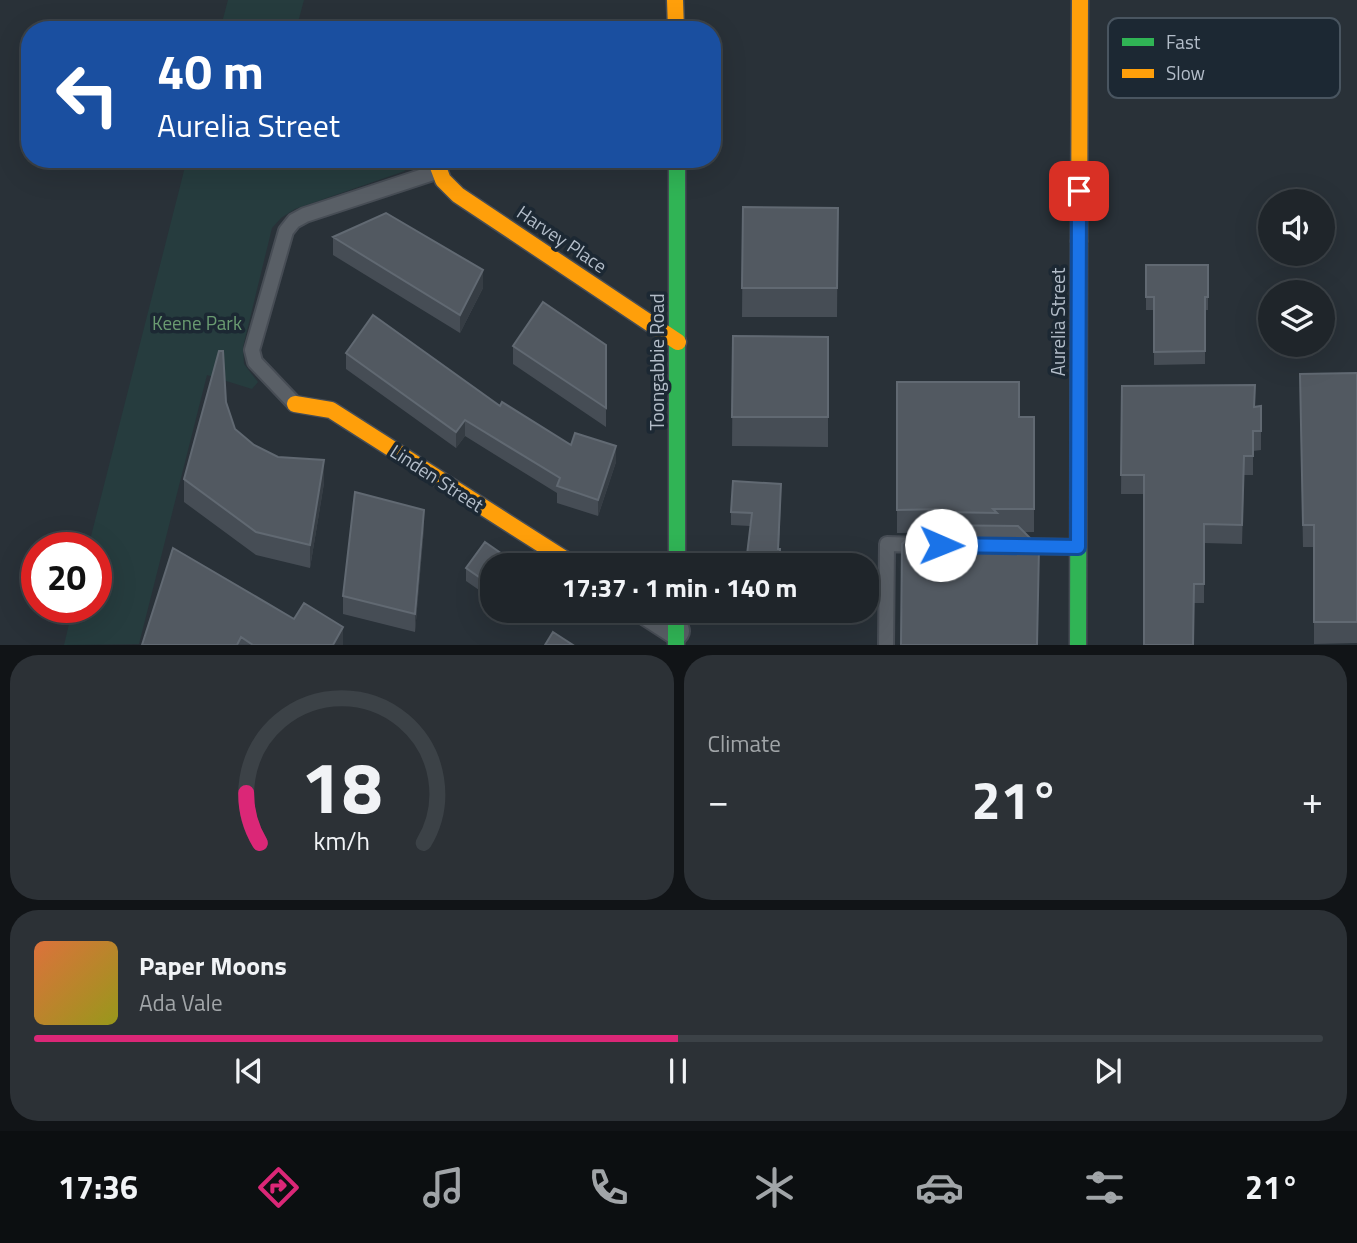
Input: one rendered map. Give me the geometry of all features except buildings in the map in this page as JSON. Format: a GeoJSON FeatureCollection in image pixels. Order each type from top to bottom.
{"type":"FeatureCollection","features":[{"type":"Feature","properties":{"kind":"street"},"geometry":{"type":"LineString","coordinates":[[675,0],[676,21]]}},
{"type":"Feature","properties":{"kind":"street","name":"Aurelia Street"},"geometry":{"type":"LineString","coordinates":[[1078,645],[1080,0]]}},
{"type":"Feature","properties":{"kind":"street","name":"Harvey Place"},"geometry":{"type":"LineString","coordinates":[[437,168],[443,182],[458,195],[678,342]]}},
{"type":"Feature","properties":{"kind":"street","name":"Toongabbie Road"},"geometry":{"type":"LineString","coordinates":[[677,168],[677,553]]}},
{"type":"Feature","properties":{"kind":"street","name":"Linden Street"},"geometry":{"type":"LineString","coordinates":[[295,404],[331,410],[555,553]]}},
{"type":"Feature","properties":{"kind":"lane"},"geometry":{"type":"LineString","coordinates":[[295,404],[256,362],[253,350],[286,231],[294,221],[305,215],[428,168]]}},
{"type":"Feature","properties":{"kind":"lane"},"geometry":{"type":"LineString","coordinates":[[886,645],[887,544],[928,545]]}},
{"type":"Feature","properties":{"kind":"lane"},"geometry":{"type":"LineString","coordinates":[[1008,545],[1078,547]]}},
{"type":"Feature","properties":{"kind":"green space"},"geometry":{"type":"Polygon","coordinates":[[[228,0],[304,0],[298,21],[222,21],[228,0]]]}},
{"type":"Feature","properties":{"kind":"green space","name":"Keene Park"},"geometry":{"type":"Polygon","coordinates":[[[185,168],[404,168],[405,171],[295,209],[272,228],[243,347],[244,364],[258,382],[252,389],[207,375],[139,644],[64,645],[69,623],[112,623],[112,532],[92,532],[185,168]]]}},
{"type":"Feature","properties":{"kind":"traffic: fast"},"geometry":{"type":"LineString","coordinates":[[677,168],[677,553]]}},
{"type":"Feature","properties":{"kind":"traffic: fast"},"geometry":{"type":"LineString","coordinates":[[1078,645],[1079,241]]}},
{"type":"Feature","properties":{"kind":"traffic: fast"},"geometry":{"type":"LineString","coordinates":[[676,623],[676,645]]}},
{"type":"Feature","properties":{"kind":"traffic: slow"},"geometry":{"type":"LineString","coordinates":[[675,0],[676,21]]}},
{"type":"Feature","properties":{"kind":"traffic: slow"},"geometry":{"type":"LineString","coordinates":[[1079,241],[1080,0]]}},
{"type":"Feature","properties":{"kind":"traffic: slow"},"geometry":{"type":"LineString","coordinates":[[438,168],[443,180],[458,195],[678,342]]}},
{"type":"Feature","properties":{"kind":"traffic: slow"},"geometry":{"type":"LineString","coordinates":[[295,404],[331,410],[555,553]]}},
{"type":"Feature","properties":{"kind":"route"},"geometry":{"type":"LineString","coordinates":[[941,545],[1078,547],[1079,191]]}}]}
